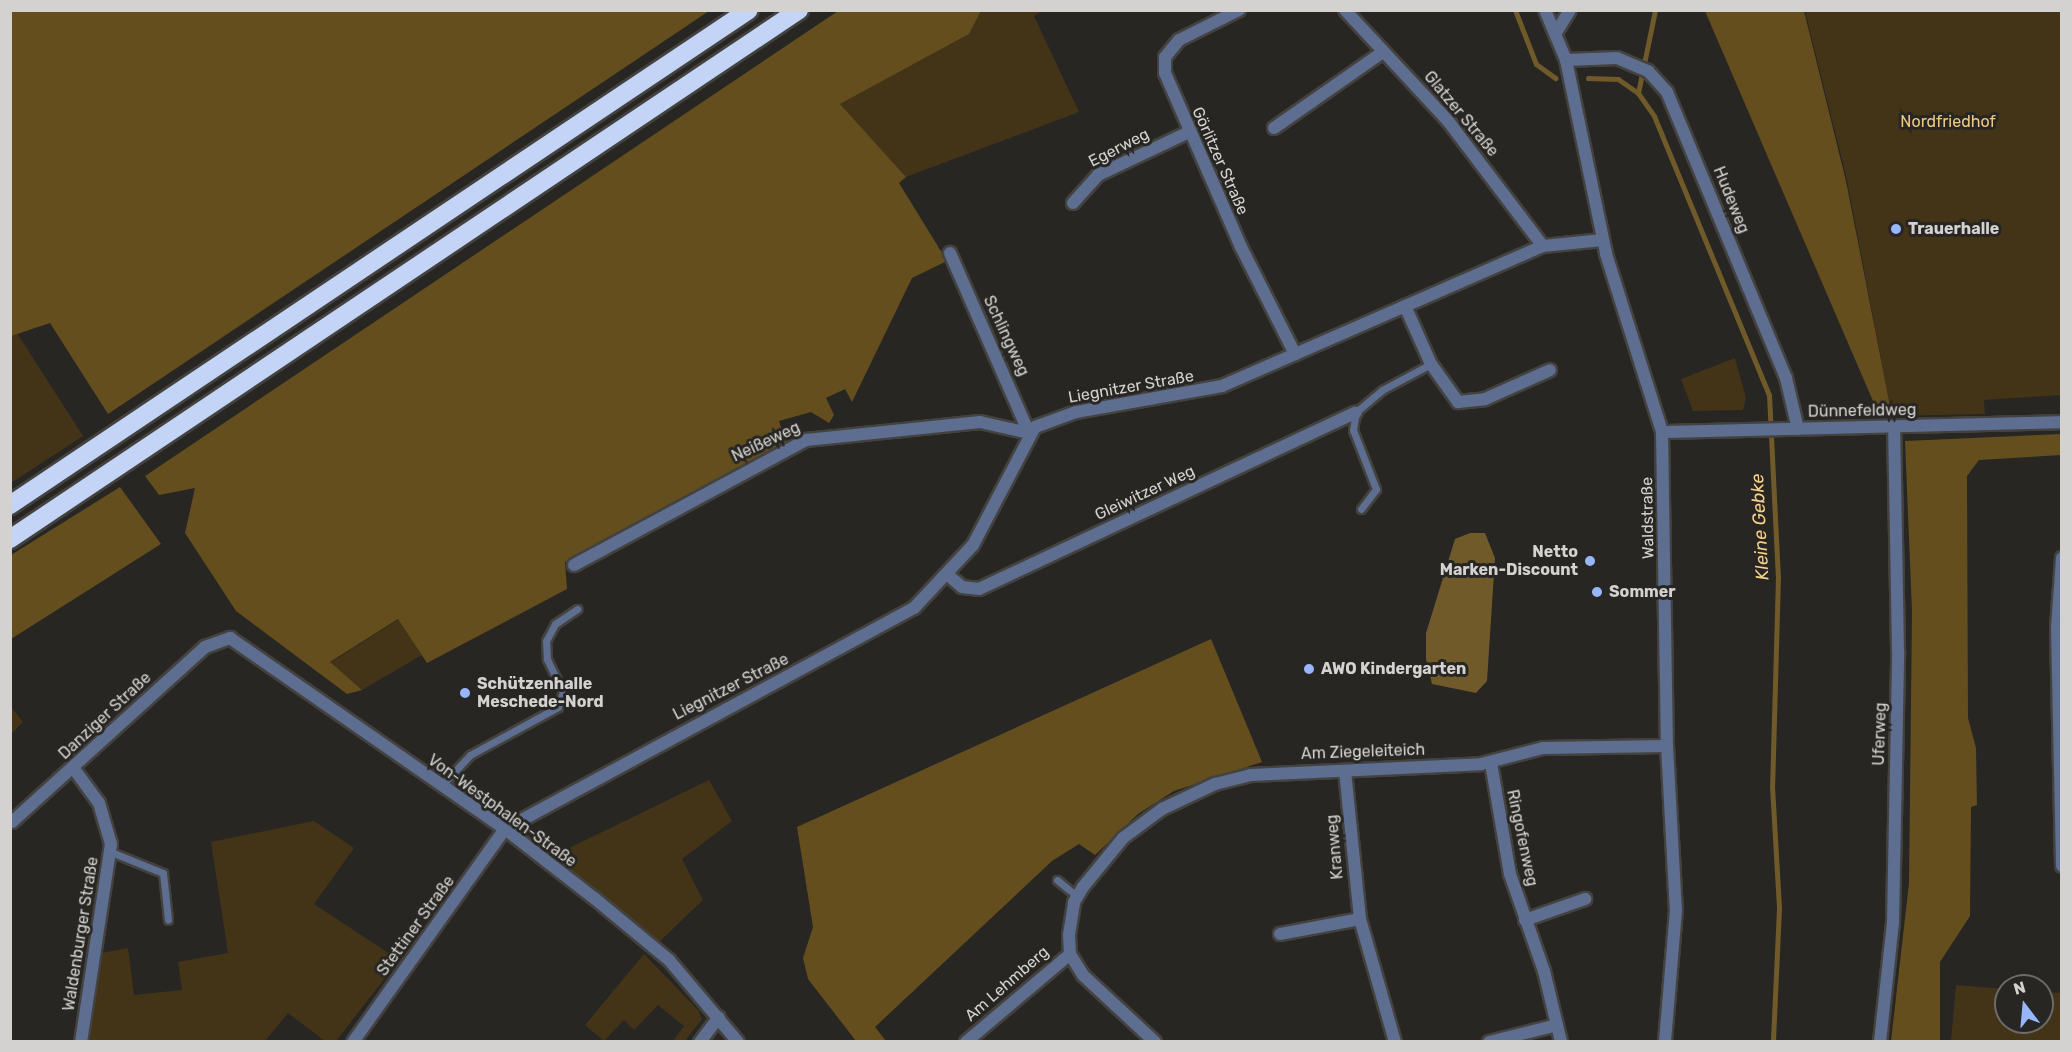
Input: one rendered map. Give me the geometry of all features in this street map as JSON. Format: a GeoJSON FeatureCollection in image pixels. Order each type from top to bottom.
{"type":"FeatureCollection","features":[{"type":"Feature","properties":{"kind":"highway"},"geometry":{"type":"LineString","coordinates":[[10,505],[749,10]]}},
{"type":"Feature","properties":{"kind":"highway"},"geometry":{"type":"LineString","coordinates":[[10,539],[799,10]]}},
{"type":"Feature","properties":{"kind":"street","name":"Görlitzer Straße"},"geometry":{"type":"LineString","coordinates":[[1239,10],[1179,40],[1166,57],[1167,81],[1295,354]]}},
{"type":"Feature","properties":{"kind":"street","name":"Glatzer Straße"},"geometry":{"type":"LineString","coordinates":[[1345,10],[1461,137],[1543,246]]}},
{"type":"Feature","properties":{"kind":"street","name":"Waldstraße"},"geometry":{"type":"LineString","coordinates":[[1545,10],[1566,60],[1603,240],[1662,432],[1667,746],[1676,910],[1665,1041]]}},
{"type":"Feature","properties":{"kind":"street"},"geometry":{"type":"LineString","coordinates":[[1555,34],[1570,10]]}},
{"type":"Feature","properties":{"kind":"street"},"geometry":{"type":"LineString","coordinates":[[1274,128],[1383,52]]}},
{"type":"Feature","properties":{"kind":"street","name":"Hudeweg"},"geometry":{"type":"LineString","coordinates":[[1566,60],[1617,58],[1648,71],[1664,86],[1786,378],[1798,429]]}},
{"type":"Feature","properties":{"kind":"street","name":"Egerweg"},"geometry":{"type":"LineString","coordinates":[[1073,203],[1098,175],[1189,132]]}},
{"type":"Feature","properties":{"kind":"street","name":"Liegnitzer Straße"},"geometry":{"type":"LineString","coordinates":[[505,829],[686,727],[887,627],[949,576],[987,523],[1029,433],[1076,412],[1216,388],[1543,246],[1603,240]]}},
{"type":"Feature","properties":{"kind":"street","name":"Schlingweg"},"geometry":{"type":"LineString","coordinates":[[950,253],[1029,433]]}},
{"type":"Feature","properties":{"kind":"street"},"geometry":{"type":"LineString","coordinates":[[1405,306],[1431,363],[1452,399],[1469,403],[1550,370]]}},
{"type":"Feature","properties":{"kind":"street","name":"Gleiwitzer Weg"},"geometry":{"type":"LineString","coordinates":[[949,576],[962,586],[978,589],[1356,412]]}},
{"type":"Feature","properties":{"kind":"street","name":"Neißeweg"},"geometry":{"type":"LineString","coordinates":[[574,565],[806,440],[981,422],[1029,433]]}},
{"type":"Feature","properties":{"kind":"street","name":"Dünnefeldweg"},"geometry":{"type":"LineString","coordinates":[[1662,432],[2061,422]]}},
{"type":"Feature","properties":{"kind":"street","name":"Uferweg"},"geometry":{"type":"LineString","coordinates":[[1880,1041],[1893,922],[1898,660],[1894,427]]}},
{"type":"Feature","properties":{"kind":"street"},"geometry":{"type":"LineString","coordinates":[[2061,558],[2057,597],[2061,866]]}},
{"type":"Feature","properties":{"kind":"street","name":"Von-Westphalen-Straße"},"geometry":{"type":"LineString","coordinates":[[223,638],[237,642],[505,829],[669,960],[738,1041]]}},
{"type":"Feature","properties":{"kind":"street","name":"Danziger Straße"},"geometry":{"type":"LineString","coordinates":[[12,822],[74,769],[205,647],[223,638]]}},
{"type":"Feature","properties":{"kind":"street","name":"Am Ziegeleiteich"},"geometry":{"type":"LineString","coordinates":[[1077,896],[1091,876],[1143,821],[1195,792],[1251,775],[1491,763],[1543,748],[1667,746]]}},
{"type":"Feature","properties":{"kind":"street","name":"Ringofenweg"},"geometry":{"type":"LineString","coordinates":[[1491,763],[1501,835],[1561,1041]]}},
{"type":"Feature","properties":{"kind":"street","name":"Waldenburger Straße"},"geometry":{"type":"LineString","coordinates":[[74,769],[103,812],[111,852],[81,1041]]}},
{"type":"Feature","properties":{"kind":"street","name":"Kranweg"},"geometry":{"type":"LineString","coordinates":[[1345,771],[1360,919],[1395,1041]]}},
{"type":"Feature","properties":{"kind":"street","name":"Stettiner Straße"},"geometry":{"type":"LineString","coordinates":[[353,1041],[505,829]]}},
{"type":"Feature","properties":{"kind":"street"},"geometry":{"type":"LineString","coordinates":[[1077,896],[1070,954],[1090,983],[1155,1041]]}},
{"type":"Feature","properties":{"kind":"street"},"geometry":{"type":"LineString","coordinates":[[1525,920],[1585,899]]}},
{"type":"Feature","properties":{"kind":"street"},"geometry":{"type":"LineString","coordinates":[[1280,934],[1360,919]]}},
{"type":"Feature","properties":{"kind":"street","name":"Am Lehmberg"},"geometry":{"type":"LineString","coordinates":[[972,1040],[1070,954]]}},
{"type":"Feature","properties":{"kind":"street"},"geometry":{"type":"LineString","coordinates":[[700,1041],[719,1017]]}},
{"type":"Feature","properties":{"kind":"street"},"geometry":{"type":"LineString","coordinates":[[1489,1041],[1557,1025]]}},
{"type":"Feature","properties":{"kind":"lane"},"geometry":{"type":"LineString","coordinates":[[1361,509],[1376,489],[1353,430],[1356,412],[1382,390],[1431,363]]}},
{"type":"Feature","properties":{"kind":"lane"},"geometry":{"type":"LineString","coordinates":[[441,786],[470,755],[558,707],[563,692],[547,659],[546,641],[555,624],[577,609]]}},
{"type":"Feature","properties":{"kind":"lane"},"geometry":{"type":"LineString","coordinates":[[111,852],[163,873],[168,920]]}},
{"type":"Feature","properties":{"kind":"lane"},"geometry":{"type":"LineString","coordinates":[[1057,880],[1077,896]]}},
{"type":"Feature","properties":{"kind":"green space"},"geometry":{"type":"Polygon","coordinates":[[[1045,10],[1034,16],[1079,112],[906,177],[840,104],[969,34],[981,11],[1045,10]]]}},
{"type":"Feature","properties":{"kind":"green space","name":"Nordfriedhof"},"geometry":{"type":"Polygon","coordinates":[[[1805,11],[2061,11],[2061,395],[1984,400],[1985,414],[1892,416],[1847,180],[1805,11]]]}},
{"type":"Feature","properties":{"kind":"green space"},"geometry":{"type":"Polygon","coordinates":[[[17,333],[83,436],[11,483],[10,336],[17,333]]]}},
{"type":"Feature","properties":{"kind":"green space"},"geometry":{"type":"Polygon","coordinates":[[[1735,358],[1746,398],[1743,410],[1693,411],[1681,379],[1735,358]]]}},
{"type":"Feature","properties":{"kind":"green space"},"geometry":{"type":"Polygon","coordinates":[[[399,619],[422,655],[362,690],[330,663],[399,619]]]}},
{"type":"Feature","properties":{"kind":"green space"},"geometry":{"type":"Polygon","coordinates":[[[11,707],[23,722],[11,734],[11,707]]]}},
{"type":"Feature","properties":{"kind":"green space"},"geometry":{"type":"Polygon","coordinates":[[[709,780],[732,821],[682,859],[703,900],[659,942],[553,856],[709,780]]]}},
{"type":"Feature","properties":{"kind":"green space"},"geometry":{"type":"Polygon","coordinates":[[[314,821],[354,848],[314,904],[399,960],[336,1041],[325,1041],[288,1013],[265,1041],[88,1041],[102,953],[128,948],[134,995],[182,990],[178,962],[228,953],[211,842],[314,821]]]}},
{"type":"Feature","properties":{"kind":"green space"},"geometry":{"type":"Polygon","coordinates":[[[644,954],[698,1010],[702,1019],[685,1041],[673,1041],[684,1026],[658,1005],[634,1030],[624,1020],[604,1041],[585,1025],[644,954]]]}},
{"type":"Feature","properties":{"kind":"green space"},"geometry":{"type":"Polygon","coordinates":[[[1956,985],[1994,988],[1994,1034],[2054,1034],[2054,993],[2061,993],[2061,1041],[1951,1041],[1956,985]]]}},
{"type":"Feature","properties":{"kind":"shaded area"},"geometry":{"type":"Polygon","coordinates":[[[10,11],[709,11],[108,414],[50,323],[11,336],[10,11]]]}},
{"type":"Feature","properties":{"kind":"shaded area"},"geometry":{"type":"Polygon","coordinates":[[[838,11],[981,11],[969,34],[840,104],[906,177],[899,183],[947,261],[912,278],[852,402],[845,389],[826,398],[834,415],[829,423],[811,412],[779,421],[786,442],[565,562],[567,589],[427,663],[398,619],[330,662],[362,690],[347,694],[236,611],[185,533],[195,488],[159,495],[145,476],[838,11]]]}},
{"type":"Feature","properties":{"kind":"shaded area"},"geometry":{"type":"Polygon","coordinates":[[[1705,11],[1804,11],[1846,181],[1892,416],[1879,415],[1705,11]]]}},
{"type":"Feature","properties":{"kind":"shaded area"},"geometry":{"type":"Polygon","coordinates":[[[2061,434],[2061,455],[1979,460],[1967,476],[1968,718],[1976,748],[1977,805],[1971,807],[1970,916],[1940,962],[1940,1041],[1891,1041],[1909,883],[1912,611],[1905,441],[2061,434]]]}},
{"type":"Feature","properties":{"kind":"shaded area"},"geometry":{"type":"Polygon","coordinates":[[[120,487],[161,544],[11,639],[11,555],[120,487]]]}},
{"type":"Feature","properties":{"kind":"shaded area"},"geometry":{"type":"Polygon","coordinates":[[[1470,533],[1485,533],[1495,558],[1487,681],[1476,693],[1432,684],[1426,659],[1426,633],[1455,539],[1470,533]]]}},
{"type":"Feature","properties":{"kind":"shaded area"},"geometry":{"type":"Polygon","coordinates":[[[1211,639],[1262,762],[1174,791],[1138,814],[1095,855],[1079,844],[1052,861],[875,1027],[886,1041],[856,1041],[808,979],[803,958],[813,927],[797,827],[1211,639]]]}},
{"type":"Feature","properties":{"kind":"waterway","name":"Kleine Gebke"},"geometry":{"type":"LineString","coordinates":[[1515,10],[1536,64],[1555,78]]}},
{"type":"Feature","properties":{"kind":"waterway"},"geometry":{"type":"LineString","coordinates":[[1638,93],[1655,10]]}},
{"type":"Feature","properties":{"kind":"waterway","name":"Kleine Gebke"},"geometry":{"type":"LineString","coordinates":[[1588,78],[1618,79],[1638,93],[1654,116],[1769,395],[1778,576],[1772,786],[1779,908],[1773,1042]]}},
{"type":"Feature","properties":{"kind":"place","name":"Trauerhalle"},"geometry":{"type":"Point","coordinates":[1896,229]}},
{"type":"Feature","properties":{"kind":"place","name":"Netto Marken-Discount"},"geometry":{"type":"Point","coordinates":[1590,561]}},
{"type":"Feature","properties":{"kind":"place","name":"Sommer"},"geometry":{"type":"Point","coordinates":[1597,592]}},
{"type":"Feature","properties":{"kind":"place","name":"AWO Kindergarten"},"geometry":{"type":"Point","coordinates":[1309,669]}},
{"type":"Feature","properties":{"kind":"place","name":"Schützenhalle Meschede-Nord"},"geometry":{"type":"Point","coordinates":[465,693]}}]}
